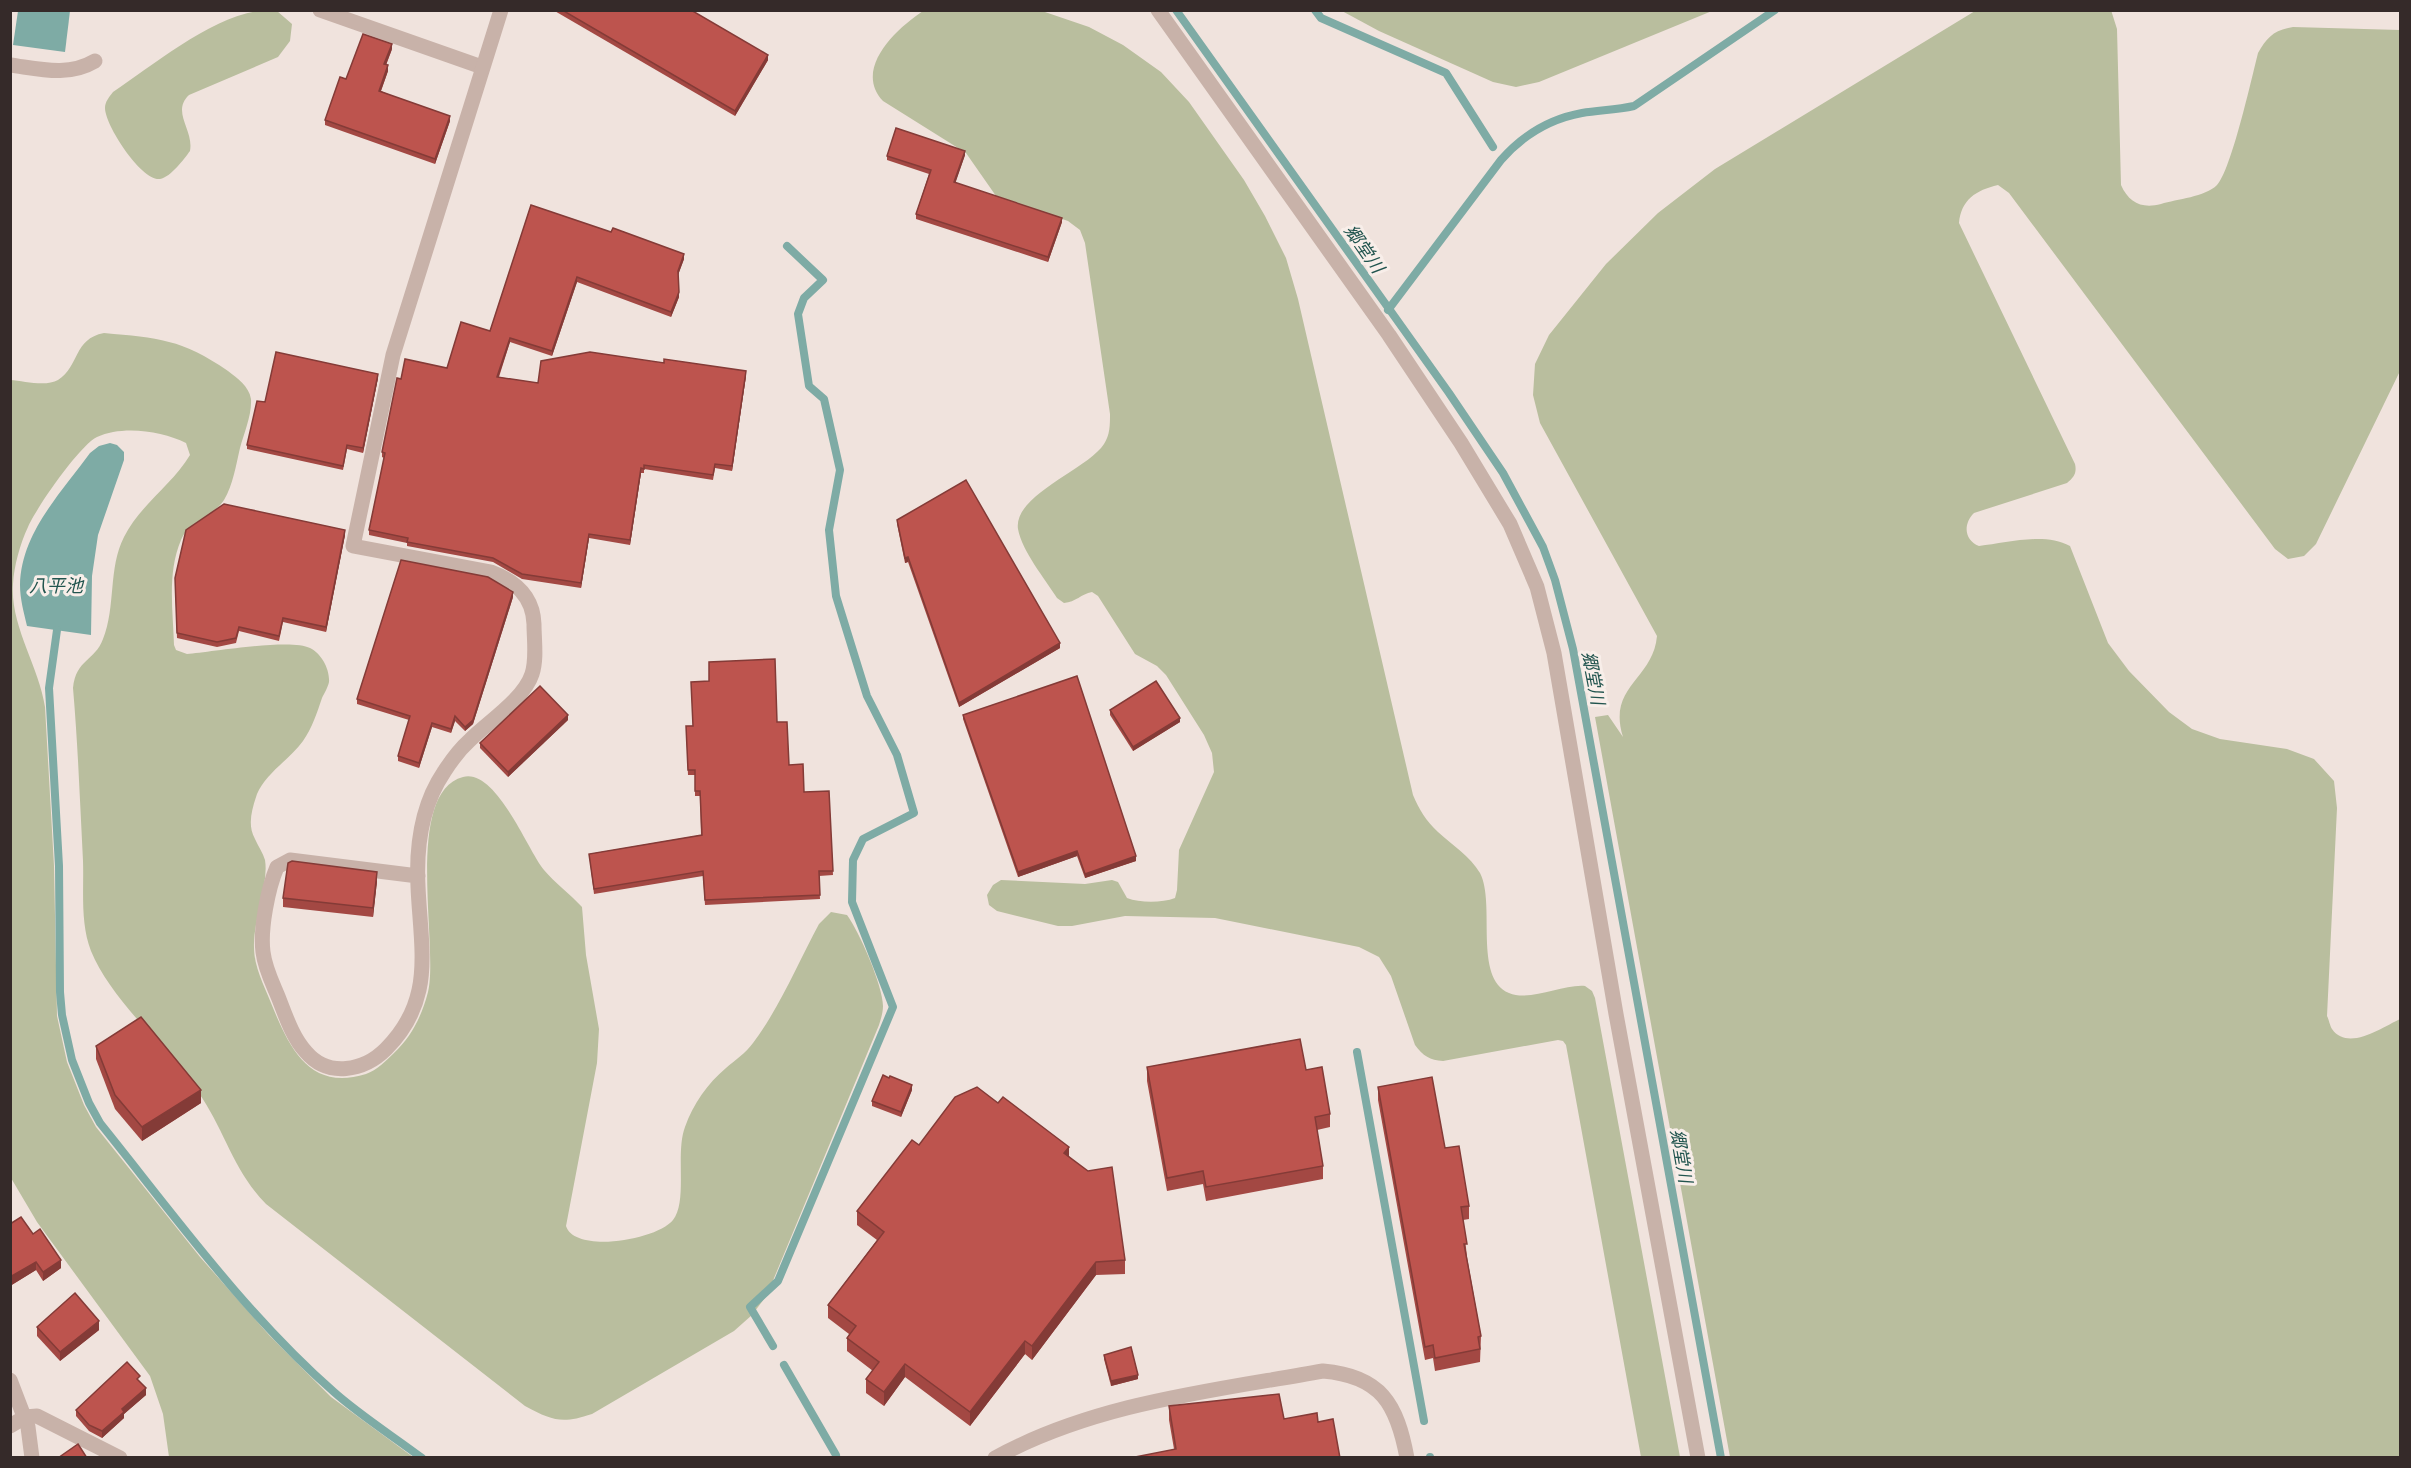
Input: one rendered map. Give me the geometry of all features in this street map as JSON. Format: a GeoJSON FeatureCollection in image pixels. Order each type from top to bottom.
{"type":"FeatureCollection","features":[{"type":"Feature","properties":{"kind":"street"},"geometry":{"type":"LineString","coordinates":[[320,10],[482,67]]}},
{"type":"Feature","properties":{"kind":"street"},"geometry":{"type":"LineString","coordinates":[[418,876],[290,860],[277,867],[262,935],[266,968],[296,1038],[306,1052],[319,1063],[334,1068],[351,1069],[367,1064],[393,1041],[405,1026],[414,1009],[422,971],[418,847],[421,827],[434,790],[443,773],[467,742],[524,689],[532,675],[535,659],[530,603],[520,589],[507,578],[491,572],[353,546],[393,356],[501,10]]}},
{"type":"Feature","properties":{"kind":"street"},"geometry":{"type":"LineString","coordinates":[[1158,10],[1389,335],[1461,443],[1510,524],[1537,587],[1554,653],[1618,1026],[1698,1458]]}},
{"type":"Feature","properties":{"kind":"street"},"geometry":{"type":"LineString","coordinates":[[10,65],[71,71],[95,61]]}},
{"type":"Feature","properties":{"kind":"street"},"geometry":{"type":"LineString","coordinates":[[994,1458],[1040,1436],[1083,1420],[1129,1407],[1323,1371],[1344,1372],[1363,1380],[1380,1392],[1393,1408],[1401,1428],[1407,1458]]}},
{"type":"Feature","properties":{"kind":"street"},"geometry":{"type":"LineString","coordinates":[[10,1380],[28,1426],[32,1458]]}},
{"type":"Feature","properties":{"kind":"street"},"geometry":{"type":"LineString","coordinates":[[10,1426],[25,1417],[37,1416],[120,1458]]}},
{"type":"Feature","properties":{"kind":"green space"},"geometry":{"type":"Polygon","coordinates":[[[2111,10],[2117,29],[2121,185],[2132,200],[2148,206],[2198,195],[2217,185],[2223,176],[2235,143],[2258,53],[2272,35],[2293,27],[2400,30],[2400,371],[2316,544],[2304,556],[2288,559],[2275,549],[2009,193],[1998,185],[1977,193],[1966,202],[1959,223],[2076,467],[2074,475],[2067,483],[1974,513],[1967,527],[1970,540],[1979,546],[2037,539],[2060,542],[2070,546],[2108,643],[2129,671],[2169,712],[2192,729],[2220,739],[2287,749],[2314,759],[2334,781],[2337,808],[2327,1016],[2332,1029],[2339,1036],[2347,1038],[2366,1036],[2400,1019],[2400,1457],[1730,1457],[1595,717],[1608,715],[1623,737],[1620,720],[1621,706],[1626,694],[1648,663],[1654,651],[1657,636],[1540,423],[1533,395],[1535,364],[1549,335],[1606,264],[1658,213],[1715,169],[1975,11],[2111,10]]]}},
{"type":"Feature","properties":{"kind":"green space"},"geometry":{"type":"Polygon","coordinates":[[[277,11],[292,24],[290,41],[278,57],[189,95],[184,101],[182,115],[189,136],[190,151],[164,178],[152,177],[143,171],[125,151],[111,127],[105,108],[113,92],[188,40],[209,29],[250,12],[277,11]]]}},
{"type":"Feature","properties":{"kind":"green space"},"geometry":{"type":"Polygon","coordinates":[[[923,11],[1042,11],[1089,27],[1123,45],[1161,72],[1189,102],[1244,180],[1265,216],[1286,258],[1298,299],[1413,795],[1430,824],[1466,856],[1480,873],[1486,903],[1488,957],[1498,985],[1509,993],[1517,995],[1585,986],[1592,991],[1595,998],[1680,1457],[1641,1457],[1566,1045],[1563,1041],[1558,1040],[1443,1061],[1434,1060],[1424,1055],[1415,1045],[1391,976],[1379,957],[1359,947],[1215,918],[1125,916],[1072,926],[1058,926],[997,911],[989,905],[987,895],[993,885],[1001,880],[1085,884],[1112,880],[1118,882],[1127,898],[1132,900],[1158,902],[1175,898],[1179,850],[1214,772],[1212,753],[1204,735],[1166,675],[1157,666],[1135,654],[1098,596],[1092,592],[1064,603],[1057,598],[1020,538],[1018,529],[1020,517],[1027,505],[1095,454],[1106,441],[1109,433],[1110,414],[1085,243],[1080,230],[1068,221],[996,196],[966,153],[883,101],[875,89],[873,76],[875,63],[901,28],[923,11]]]}},
{"type":"Feature","properties":{"kind":"green space"},"geometry":{"type":"Polygon","coordinates":[[[1342,11],[1712,11],[1539,82],[1516,87],[1493,82],[1379,31],[1342,11]]]}},
{"type":"Feature","properties":{"kind":"green space"},"geometry":{"type":"Polygon","coordinates":[[[104,333],[155,339],[197,352],[239,380],[248,390],[251,399],[249,418],[227,494],[214,511],[190,528],[181,540],[177,553],[172,578],[176,650],[187,654],[250,646],[300,645],[318,654],[328,672],[328,684],[309,731],[298,748],[261,786],[251,817],[251,828],[264,857],[266,870],[254,937],[256,962],[285,1035],[304,1062],[330,1077],[346,1078],[366,1074],[378,1068],[391,1056],[415,1026],[428,992],[430,970],[428,840],[434,811],[445,789],[463,777],[475,778],[487,785],[499,797],[544,870],[582,907],[586,955],[599,1029],[597,1063],[566,1226],[573,1235],[584,1240],[600,1242],[634,1238],[664,1227],[673,1220],[680,1201],[682,1138],[692,1110],[713,1080],[747,1050],[763,1029],[819,924],[831,912],[847,915],[864,946],[882,997],[881,1018],[767,1295],[752,1315],[734,1331],[592,1414],[565,1420],[551,1418],[525,1406],[266,1204],[245,1177],[198,1092],[125,1005],[100,969],[91,951],[85,929],[83,906],[83,861],[73,688],[78,671],[100,646],[103,639],[110,614],[116,562],[124,537],[139,515],[190,455],[186,443],[166,435],[130,430],[118,431],[107,433],[89,442],[59,478],[33,518],[25,534],[16,563],[13,600],[16,615],[45,707],[54,866],[57,1016],[67,1062],[84,1105],[96,1127],[200,1257],[269,1335],[331,1397],[413,1457],[169,1457],[163,1414],[150,1376],[37,1222],[11,1178],[10,380],[41,383],[58,380],[70,368],[87,341],[104,333]]]}},
{"type":"Feature","properties":{"kind":"water"},"geometry":{"type":"Polygon","coordinates":[[[18,11],[70,11],[65,52],[13,45],[18,11]]]}},
{"type":"Feature","properties":{"kind":"water","name":"八平池"},"geometry":{"type":"Polygon","coordinates":[[[110,443],[117,445],[124,452],[124,460],[98,535],[92,576],[91,635],[27,626],[20,585],[27,548],[44,514],[90,453],[99,446],[110,443]]]}},
{"type":"Feature","properties":{"kind":"building"},"geometry":{"type":"Polygon","coordinates":[[[562,10],[691,10],[768,55],[735,111],[562,10]]]}},
{"type":"Feature","properties":{"kind":"building"},"geometry":{"type":"Polygon","coordinates":[[[363,34],[392,44],[384,64],[388,65],[379,91],[450,116],[435,159],[325,120],[340,77],[346,79],[363,34]]]}},
{"type":"Feature","properties":{"kind":"building"},"geometry":{"type":"Polygon","coordinates":[[[896,128],[965,151],[954,182],[1062,218],[1048,257],[916,214],[931,170],[887,156],[896,128]]]}},
{"type":"Feature","properties":{"kind":"building"},"geometry":{"type":"Polygon","coordinates":[[[531,205],[611,232],[613,228],[684,254],[678,271],[679,292],[671,312],[577,277],[552,351],[510,338],[497,377],[538,383],[541,361],[590,352],[664,363],[664,359],[746,371],[732,466],[715,464],[713,475],[644,465],[644,469],[641,468],[630,540],[589,534],[581,583],[522,574],[493,558],[407,542],[408,538],[369,530],[397,378],[401,379],[405,359],[447,368],[461,322],[490,331],[531,205]]]}},
{"type":"Feature","properties":{"kind":"building"},"geometry":{"type":"Polygon","coordinates":[[[276,352],[378,374],[363,448],[347,445],[343,466],[247,445],[257,401],[265,402],[276,352]]]}},
{"type":"Feature","properties":{"kind":"building"},"geometry":{"type":"Polygon","coordinates":[[[966,480],[1060,643],[959,703],[908,557],[905,558],[897,520],[966,480]]]}},
{"type":"Feature","properties":{"kind":"building"},"geometry":{"type":"Polygon","coordinates":[[[224,504],[345,530],[326,627],[283,618],[279,636],[239,627],[236,638],[217,642],[177,633],[175,578],[186,530],[224,504]]]}},
{"type":"Feature","properties":{"kind":"building"},"geometry":{"type":"Polygon","coordinates":[[[401,560],[488,577],[513,592],[473,720],[465,727],[455,716],[451,729],[432,723],[419,763],[398,756],[410,716],[357,699],[401,560]]]}},
{"type":"Feature","properties":{"kind":"building"},"geometry":{"type":"Polygon","coordinates":[[[775,659],[777,722],[787,722],[789,765],[803,764],[804,792],[829,791],[833,871],[819,871],[820,895],[705,900],[703,871],[594,889],[589,854],[702,835],[700,791],[695,791],[695,770],[688,770],[686,726],[693,726],[691,682],[709,681],[709,662],[775,659]]]}},
{"type":"Feature","properties":{"kind":"building"},"geometry":{"type":"Polygon","coordinates":[[[1077,676],[1136,856],[1085,874],[1077,851],[1018,872],[963,715],[1077,676]]]}},
{"type":"Feature","properties":{"kind":"building"},"geometry":{"type":"Polygon","coordinates":[[[1156,681],[1180,718],[1133,747],[1110,710],[1156,681]]]}},
{"type":"Feature","properties":{"kind":"building"},"geometry":{"type":"Polygon","coordinates":[[[540,686],[568,715],[508,772],[480,743],[540,686]]]}},
{"type":"Feature","properties":{"kind":"building"},"geometry":{"type":"Polygon","coordinates":[[[292,861],[377,872],[373,908],[283,898],[288,863],[292,861]]]}},
{"type":"Feature","properties":{"kind":"building"},"geometry":{"type":"Polygon","coordinates":[[[141,1017],[201,1090],[142,1127],[115,1095],[96,1046],[141,1017]]]}},
{"type":"Feature","properties":{"kind":"building"},"geometry":{"type":"Polygon","coordinates":[[[1300,1039],[1306,1070],[1322,1067],[1330,1114],[1315,1117],[1323,1166],[1206,1187],[1203,1171],[1167,1178],[1147,1067],[1300,1039]]]}},
{"type":"Feature","properties":{"kind":"building"},"geometry":{"type":"Polygon","coordinates":[[[883,1075],[912,1085],[901,1112],[872,1101],[883,1075]]]}},
{"type":"Feature","properties":{"kind":"building"},"geometry":{"type":"Polygon","coordinates":[[[1432,1077],[1445,1148],[1459,1146],[1469,1206],[1461,1207],[1467,1244],[1464,1244],[1481,1336],[1478,1337],[1480,1349],[1435,1358],[1433,1345],[1425,1347],[1378,1087],[1432,1077]]]}},
{"type":"Feature","properties":{"kind":"building"},"geometry":{"type":"Polygon","coordinates":[[[977,1087],[998,1103],[1003,1097],[1069,1147],[1064,1153],[1088,1171],[1112,1167],[1125,1260],[1096,1262],[1032,1346],[1025,1341],[970,1412],[905,1364],[884,1392],[866,1379],[879,1362],[847,1338],[856,1326],[828,1305],[884,1232],[857,1211],[912,1140],[919,1145],[955,1097],[977,1087]]]}},
{"type":"Feature","properties":{"kind":"building"},"geometry":{"type":"Polygon","coordinates":[[[21,1217],[33,1234],[40,1229],[61,1260],[43,1272],[36,1262],[10,1277],[10,1224],[21,1217]]]}},
{"type":"Feature","properties":{"kind":"building"},"geometry":{"type":"Polygon","coordinates":[[[75,1293],[99,1321],[60,1352],[37,1327],[75,1293]]]}},
{"type":"Feature","properties":{"kind":"building"},"geometry":{"type":"Polygon","coordinates":[[[1131,1347],[1138,1375],[1111,1381],[1104,1355],[1131,1347]]]}},
{"type":"Feature","properties":{"kind":"building"},"geometry":{"type":"Polygon","coordinates":[[[127,1362],[140,1376],[137,1379],[146,1388],[102,1431],[89,1425],[76,1410],[127,1362]]]}},
{"type":"Feature","properties":{"kind":"building"},"geometry":{"type":"Polygon","coordinates":[[[1279,1394],[1284,1419],[1317,1413],[1318,1422],[1333,1419],[1340,1458],[1130,1458],[1176,1449],[1169,1406],[1279,1394]]]}},
{"type":"Feature","properties":{"kind":"building"},"geometry":{"type":"Polygon","coordinates":[[[78,1444],[87,1458],[58,1458],[78,1444]]]}},
{"type":"Feature","properties":{"kind":"waterway","name":"郷堂川"},"geometry":{"type":"LineString","coordinates":[[1176,10],[1449,393],[1503,473],[1543,547],[1555,580],[1573,649],[1721,1458]]}},
{"type":"Feature","properties":{"kind":"waterway"},"geometry":{"type":"LineString","coordinates":[[1315,10],[1321,18],[1446,73],[1493,147]]}},
{"type":"Feature","properties":{"kind":"waterway"},"geometry":{"type":"LineString","coordinates":[[1388,310],[1501,160],[1518,143],[1537,129],[1559,119],[1582,113],[1634,106],[1775,10]]}},
{"type":"Feature","properties":{"kind":"waterway"},"geometry":{"type":"LineString","coordinates":[[773,1346],[750,1307],[778,1281],[893,1007],[852,902],[853,860],[863,839],[914,813],[897,755],[867,696],[836,596],[829,530],[840,470],[824,399],[809,386],[798,314],[804,298],[823,280],[787,246]]}},
{"type":"Feature","properties":{"kind":"waterway"},"geometry":{"type":"LineString","coordinates":[[57,630],[49,688],[59,866],[60,992],[62,1015],[72,1060],[89,1103],[100,1123],[183,1228],[270,1330],[344,1401],[422,1458]]}},
{"type":"Feature","properties":{"kind":"waterway"},"geometry":{"type":"LineString","coordinates":[[1357,1052],[1424,1421]]}},
{"type":"Feature","properties":{"kind":"waterway"},"geometry":{"type":"LineString","coordinates":[[784,1365],[836,1455]]}}]}
